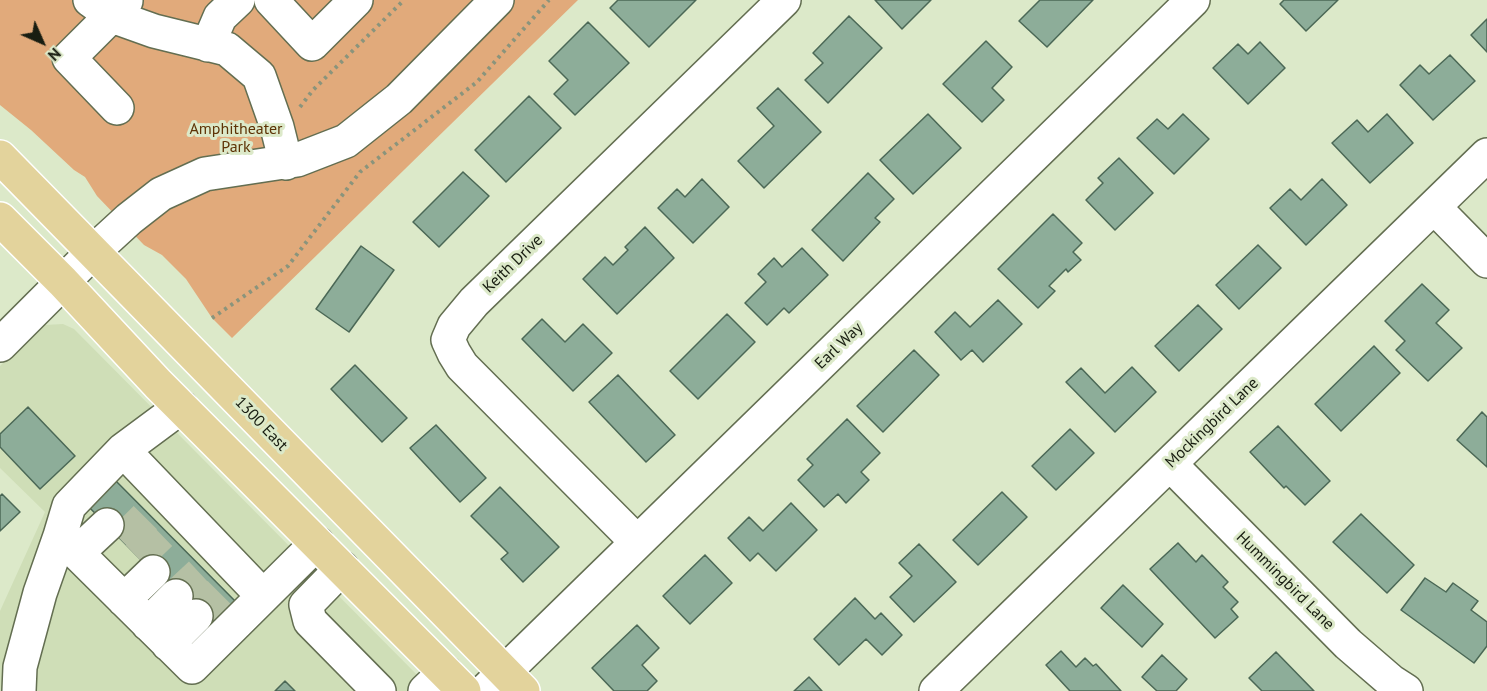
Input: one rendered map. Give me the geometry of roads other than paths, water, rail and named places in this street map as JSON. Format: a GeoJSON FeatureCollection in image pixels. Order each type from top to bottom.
{"type":"FeatureCollection","features":[{"type":"Feature","properties":{"kind":"main road","name":"1300 East"},"geometry":{"type":"LineString","coordinates":[[0,157],[504,685]]}},
{"type":"Feature","properties":{"kind":"main road"},"geometry":{"type":"LineString","coordinates":[[0,219],[181,407],[342,568],[444,685]]}},
{"type":"Feature","properties":{"kind":"street"},"geometry":{"type":"LineString","coordinates":[[208,45],[220,17],[238,0]]}},
{"type":"Feature","properties":{"kind":"street"},"geometry":{"type":"LineString","coordinates":[[272,0],[312,44],[356,0]]}},
{"type":"Feature","properties":{"kind":"street"},"geometry":{"type":"LineString","coordinates":[[0,345],[93,252],[161,194],[205,174],[297,160],[346,141],[399,99],[497,0]]}},
{"type":"Feature","properties":{"kind":"street","name":"Keith Drive"},"geometry":{"type":"LineString","coordinates":[[637,542],[462,366],[448,340],[454,326],[474,302],[784,0]]}},
{"type":"Feature","properties":{"kind":"street","name":"Earl Way"},"geometry":{"type":"LineString","coordinates":[[504,685],[637,542],[1193,0]]}},
{"type":"Feature","properties":{"kind":"street"},"geometry":{"type":"LineString","coordinates":[[117,108],[69,58],[110,5],[154,31],[227,49],[259,76],[286,162]]}},
{"type":"Feature","properties":{"kind":"street","name":"Mockingbird Lane"},"geometry":{"type":"LineString","coordinates":[[936,691],[1487,155]]}},
{"type":"Feature","properties":{"kind":"street"},"geometry":{"type":"LineString","coordinates":[[1434,207],[1487,261]]}},
{"type":"Feature","properties":{"kind":"street"},"geometry":{"type":"LineString","coordinates":[[181,407],[123,450],[69,506],[92,569],[192,667],[317,543]]}},
{"type":"Feature","properties":{"kind":"street"},"geometry":{"type":"LineString","coordinates":[[123,450],[166,513],[222,571],[263,596]]}},
{"type":"Feature","properties":{"kind":"street","name":"Hummingbird Lane"},"geometry":{"type":"LineString","coordinates":[[1170,464],[1348,644],[1392,682],[1406,691]]}},
{"type":"Feature","properties":{"kind":"street"},"geometry":{"type":"LineString","coordinates":[[19,691],[20,667],[40,593],[130,549],[92,569]]}},
{"type":"Feature","properties":{"kind":"street"},"geometry":{"type":"LineString","coordinates":[[342,568],[306,605],[310,621],[379,691]]}},
{"type":"Feature","properties":{"kind":"street"},"geometry":{"type":"LineString","coordinates":[[158,634],[186,606]]}},
{"type":"Feature","properties":{"kind":"tunnel"},"geometry":{"type":"LineString","coordinates":[[122,541],[149,514]]}},
{"type":"Feature","properties":{"kind":"tunnel"},"geometry":{"type":"LineString","coordinates":[[137,557],[165,530]]}},
{"type":"Feature","properties":{"kind":"tunnel"},"geometry":{"type":"LineString","coordinates":[[176,596],[204,570]]}},
{"type":"Feature","properties":{"kind":"tunnel"},"geometry":{"type":"LineString","coordinates":[[196,616],[223,589]]}},
{"type":"Feature","properties":{"kind":"park label","name":"Amphitheater Park"},"geometry":{"type":"Point","coordinates":[236,138]}}]}
